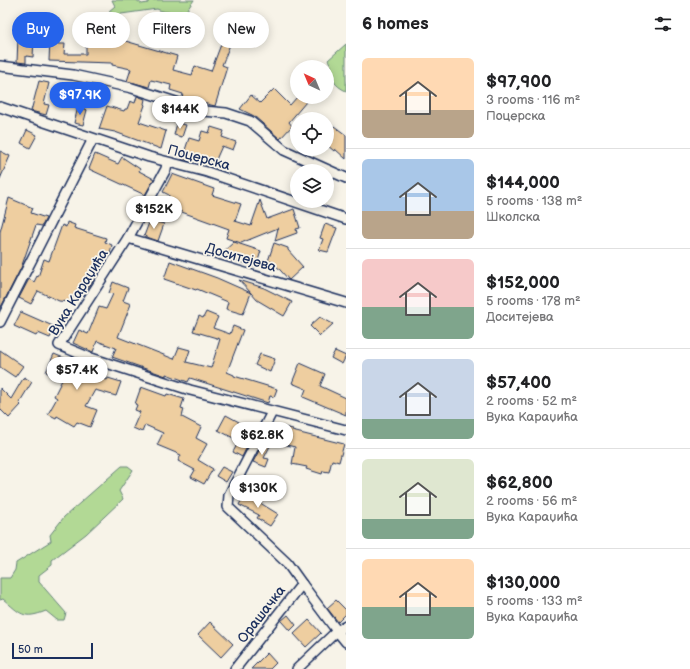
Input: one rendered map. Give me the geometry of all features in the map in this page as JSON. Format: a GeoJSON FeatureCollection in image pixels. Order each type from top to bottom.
{"type":"FeatureCollection","features":[{"type":"Feature","properties":{"kind":"street"},"geometry":{"type":"LineString","coordinates":[[0,66],[72,75],[132,88],[204,110],[226,113],[250,121],[284,150],[346,178]]}},
{"type":"Feature","properties":{"kind":"street","name":"Поцерска"},"geometry":{"type":"LineString","coordinates":[[0,107],[167,163],[206,172],[346,219]]}},
{"type":"Feature","properties":{"kind":"street"},"geometry":{"type":"LineString","coordinates":[[0,322],[93,139]]}},
{"type":"Feature","properties":{"kind":"street","name":"Вука Караџића"},"geometry":{"type":"LineString","coordinates":[[167,163],[166,169],[128,238],[59,346],[190,390],[346,430]]}},
{"type":"Feature","properties":{"kind":"street","name":"Доситејева"},"geometry":{"type":"LineString","coordinates":[[128,238],[346,303]]}},
{"type":"Feature","properties":{"kind":"street"},"geometry":{"type":"LineString","coordinates":[[272,412],[229,495],[228,507],[287,563],[302,584]]}},
{"type":"Feature","properties":{"kind":"street","name":"Орашачка"},"geometry":{"type":"LineString","coordinates":[[235,669],[302,584],[346,642]]}},
{"type":"Feature","properties":{"kind":"street"},"geometry":{"type":"LineString","coordinates":[[297,669],[337,631],[346,626]]}},
{"type":"Feature","properties":{"kind":"green space"},"geometry":{"type":"Polygon","coordinates":[[[112,0],[136,0],[142,4],[148,3],[149,0],[194,0],[187,10],[175,12],[160,11],[157,9],[130,13],[109,11],[115,6],[112,0]]]}},
{"type":"Feature","properties":{"kind":"green space"},"geometry":{"type":"Polygon","coordinates":[[[346,44],[346,91],[339,87],[334,81],[334,60],[328,60],[346,44]]]}},
{"type":"Feature","properties":{"kind":"green space"},"geometry":{"type":"Polygon","coordinates":[[[122,466],[128,466],[133,470],[119,491],[123,499],[86,534],[52,560],[52,565],[39,575],[39,582],[66,613],[64,620],[57,620],[46,611],[32,615],[23,614],[18,612],[3,599],[0,600],[0,578],[10,578],[15,570],[16,563],[51,541],[50,535],[64,517],[122,466]]]}},
{"type":"Feature","properties":{"kind":"building"},"geometry":{"type":"Polygon","coordinates":[[[130,42],[138,45],[138,48],[150,48],[177,56],[173,70],[192,75],[195,66],[211,71],[220,48],[229,48],[222,65],[227,67],[215,106],[182,98],[183,94],[170,90],[171,85],[151,80],[149,87],[127,81],[131,69],[112,65],[112,63],[49,61],[50,48],[64,48],[64,44],[65,44],[64,54],[86,54],[86,48],[130,48],[130,42]]]}},
{"type":"Feature","properties":{"kind":"building"},"geometry":{"type":"Polygon","coordinates":[[[18,48],[33,48],[33,57],[26,56],[26,63],[17,62],[18,48]]]}},
{"type":"Feature","properties":{"kind":"building"},"geometry":{"type":"Polygon","coordinates":[[[39,81],[49,83],[44,104],[49,105],[46,115],[31,111],[39,81]]]}},
{"type":"Feature","properties":{"kind":"building"},"geometry":{"type":"Polygon","coordinates":[[[274,89],[290,105],[304,104],[298,112],[290,112],[290,128],[280,139],[254,116],[240,109],[251,95],[260,103],[274,89]]]}},
{"type":"Feature","properties":{"kind":"building"},"geometry":{"type":"Polygon","coordinates":[[[137,96],[145,99],[145,105],[139,122],[166,131],[161,149],[115,132],[99,129],[107,106],[124,111],[127,109],[130,101],[135,103],[137,96]]]}},
{"type":"Feature","properties":{"kind":"building"},"geometry":{"type":"Polygon","coordinates":[[[78,107],[87,110],[83,125],[74,123],[78,107]]]}},
{"type":"Feature","properties":{"kind":"building"},"geometry":{"type":"Polygon","coordinates":[[[177,123],[186,125],[182,137],[174,135],[177,123]]]}},
{"type":"Feature","properties":{"kind":"building"},"geometry":{"type":"Polygon","coordinates":[[[334,126],[346,135],[346,159],[335,149],[334,151],[334,126]]]}},
{"type":"Feature","properties":{"kind":"building"},"geometry":{"type":"Polygon","coordinates":[[[211,127],[224,131],[222,137],[236,142],[233,150],[222,146],[214,164],[196,155],[193,162],[182,159],[189,138],[199,141],[202,131],[209,133],[211,127]]]}},
{"type":"Feature","properties":{"kind":"building"},"geometry":{"type":"Polygon","coordinates":[[[27,130],[37,135],[30,148],[21,143],[27,130]]]}},
{"type":"Feature","properties":{"kind":"building"},"geometry":{"type":"Polygon","coordinates":[[[0,151],[10,156],[0,179],[0,151]]]}},
{"type":"Feature","properties":{"kind":"building"},"geometry":{"type":"Polygon","coordinates":[[[95,154],[118,164],[122,157],[140,169],[139,171],[154,179],[145,195],[89,169],[95,154]]]}},
{"type":"Feature","properties":{"kind":"building"},"geometry":{"type":"Polygon","coordinates":[[[172,174],[214,189],[212,195],[241,204],[235,221],[251,226],[260,200],[267,219],[294,209],[300,228],[296,229],[297,233],[275,241],[278,228],[241,243],[226,238],[229,229],[165,206],[169,195],[163,192],[172,174]]]}},
{"type":"Feature","properties":{"kind":"building"},"geometry":{"type":"Polygon","coordinates":[[[9,198],[33,208],[31,213],[46,218],[42,226],[36,225],[21,268],[0,309],[0,232],[9,198]]]}},
{"type":"Feature","properties":{"kind":"building"},"geometry":{"type":"Polygon","coordinates":[[[150,220],[164,224],[158,241],[144,236],[150,220]]]}},
{"type":"Feature","properties":{"kind":"building"},"geometry":{"type":"Polygon","coordinates":[[[67,222],[75,225],[74,228],[106,238],[105,242],[112,245],[109,257],[88,288],[79,286],[71,302],[59,301],[38,291],[31,304],[19,298],[29,279],[34,282],[37,276],[38,277],[44,259],[49,261],[62,225],[66,227],[67,222]]]}},
{"type":"Feature","properties":{"kind":"building"},"geometry":{"type":"Polygon","coordinates":[[[325,224],[337,228],[328,252],[319,250],[323,239],[320,238],[325,224]]]}},
{"type":"Feature","properties":{"kind":"building"},"geometry":{"type":"Polygon","coordinates":[[[234,242],[261,251],[256,267],[234,260],[232,262],[223,252],[234,242]]]}},
{"type":"Feature","properties":{"kind":"building"},"geometry":{"type":"Polygon","coordinates":[[[274,243],[288,248],[288,250],[303,267],[289,280],[273,262],[268,261],[274,243]]]}},
{"type":"Feature","properties":{"kind":"building"},"geometry":{"type":"Polygon","coordinates":[[[170,261],[217,278],[251,293],[243,314],[226,309],[228,302],[197,289],[196,290],[164,279],[170,261]]]}},
{"type":"Feature","properties":{"kind":"building"},"geometry":{"type":"Polygon","coordinates":[[[239,280],[264,288],[292,302],[284,316],[257,300],[239,280]]]}},
{"type":"Feature","properties":{"kind":"building"},"geometry":{"type":"Polygon","coordinates":[[[113,282],[128,288],[123,301],[131,304],[118,337],[174,359],[179,347],[190,350],[186,362],[211,368],[220,339],[193,331],[199,316],[203,318],[206,312],[218,317],[213,328],[230,334],[233,326],[243,330],[227,372],[234,376],[277,389],[274,397],[270,396],[268,403],[190,378],[188,382],[166,374],[166,376],[112,357],[116,348],[97,341],[93,352],[73,343],[79,330],[88,334],[99,307],[106,309],[113,294],[109,293],[113,282]]]}},
{"type":"Feature","properties":{"kind":"building"},"geometry":{"type":"Polygon","coordinates":[[[21,312],[55,327],[50,338],[38,333],[36,336],[14,326],[21,312]]]}},
{"type":"Feature","properties":{"kind":"building"},"geometry":{"type":"Polygon","coordinates":[[[320,317],[333,324],[320,336],[310,326],[320,317]]]}},
{"type":"Feature","properties":{"kind":"building"},"geometry":{"type":"Polygon","coordinates":[[[0,350],[23,366],[15,377],[0,367],[0,350]]]}},
{"type":"Feature","properties":{"kind":"building"},"geometry":{"type":"Polygon","coordinates":[[[335,351],[346,356],[342,364],[331,358],[335,351]]]}},
{"type":"Feature","properties":{"kind":"building"},"geometry":{"type":"Polygon","coordinates":[[[54,354],[76,363],[75,366],[107,380],[108,378],[121,382],[116,396],[95,390],[86,406],[97,410],[90,427],[77,422],[74,426],[57,416],[56,418],[48,414],[57,398],[54,396],[62,380],[46,372],[54,354]]]}},
{"type":"Feature","properties":{"kind":"building"},"geometry":{"type":"Polygon","coordinates":[[[260,354],[275,359],[270,372],[255,365],[260,354]]]}},
{"type":"Feature","properties":{"kind":"building"},"geometry":{"type":"Polygon","coordinates":[[[300,363],[325,374],[320,386],[346,398],[346,415],[303,397],[306,389],[292,383],[300,363]]]}},
{"type":"Feature","properties":{"kind":"building"},"geometry":{"type":"Polygon","coordinates":[[[24,377],[32,382],[19,403],[21,405],[9,418],[0,409],[0,388],[11,399],[24,377]]]}},
{"type":"Feature","properties":{"kind":"building"},"geometry":{"type":"Polygon","coordinates":[[[141,387],[166,396],[167,394],[184,399],[181,408],[184,409],[182,417],[201,427],[196,438],[207,444],[198,460],[213,469],[204,484],[191,477],[195,470],[178,461],[181,455],[157,445],[163,433],[145,425],[142,432],[133,428],[140,412],[135,410],[137,405],[135,404],[141,387]]]}},
{"type":"Feature","properties":{"kind":"building"},"geometry":{"type":"Polygon","coordinates":[[[226,415],[239,422],[236,429],[252,437],[242,457],[233,452],[239,441],[218,430],[226,415]]]}},
{"type":"Feature","properties":{"kind":"building"},"geometry":{"type":"Polygon","coordinates":[[[278,426],[344,444],[339,462],[332,460],[329,472],[323,471],[322,474],[306,469],[307,467],[292,464],[295,447],[274,442],[278,426]]]}},
{"type":"Feature","properties":{"kind":"building"},"geometry":{"type":"Polygon","coordinates":[[[263,443],[270,446],[264,458],[269,459],[266,467],[253,462],[263,443]]]}},
{"type":"Feature","properties":{"kind":"building"},"geometry":{"type":"Polygon","coordinates":[[[222,467],[232,472],[226,482],[216,476],[222,467]]]}},
{"type":"Feature","properties":{"kind":"building"},"geometry":{"type":"Polygon","coordinates":[[[246,491],[258,497],[257,501],[278,514],[270,526],[257,518],[259,515],[239,505],[246,491]]]}},
{"type":"Feature","properties":{"kind":"building"},"geometry":{"type":"Polygon","coordinates":[[[336,600],[346,610],[346,614],[338,622],[327,608],[336,600]]]}},
{"type":"Feature","properties":{"kind":"building"},"geometry":{"type":"Polygon","coordinates":[[[288,615],[296,625],[290,631],[281,621],[288,615]]]}},
{"type":"Feature","properties":{"kind":"building"},"geometry":{"type":"Polygon","coordinates":[[[309,620],[321,633],[306,647],[294,634],[309,620]]]}},
{"type":"Feature","properties":{"kind":"building"},"geometry":{"type":"Polygon","coordinates":[[[210,622],[233,644],[221,657],[198,635],[210,622]]]}},
{"type":"Feature","properties":{"kind":"building"},"geometry":{"type":"Polygon","coordinates":[[[267,653],[276,663],[270,669],[251,669],[267,653]]]}}]}
